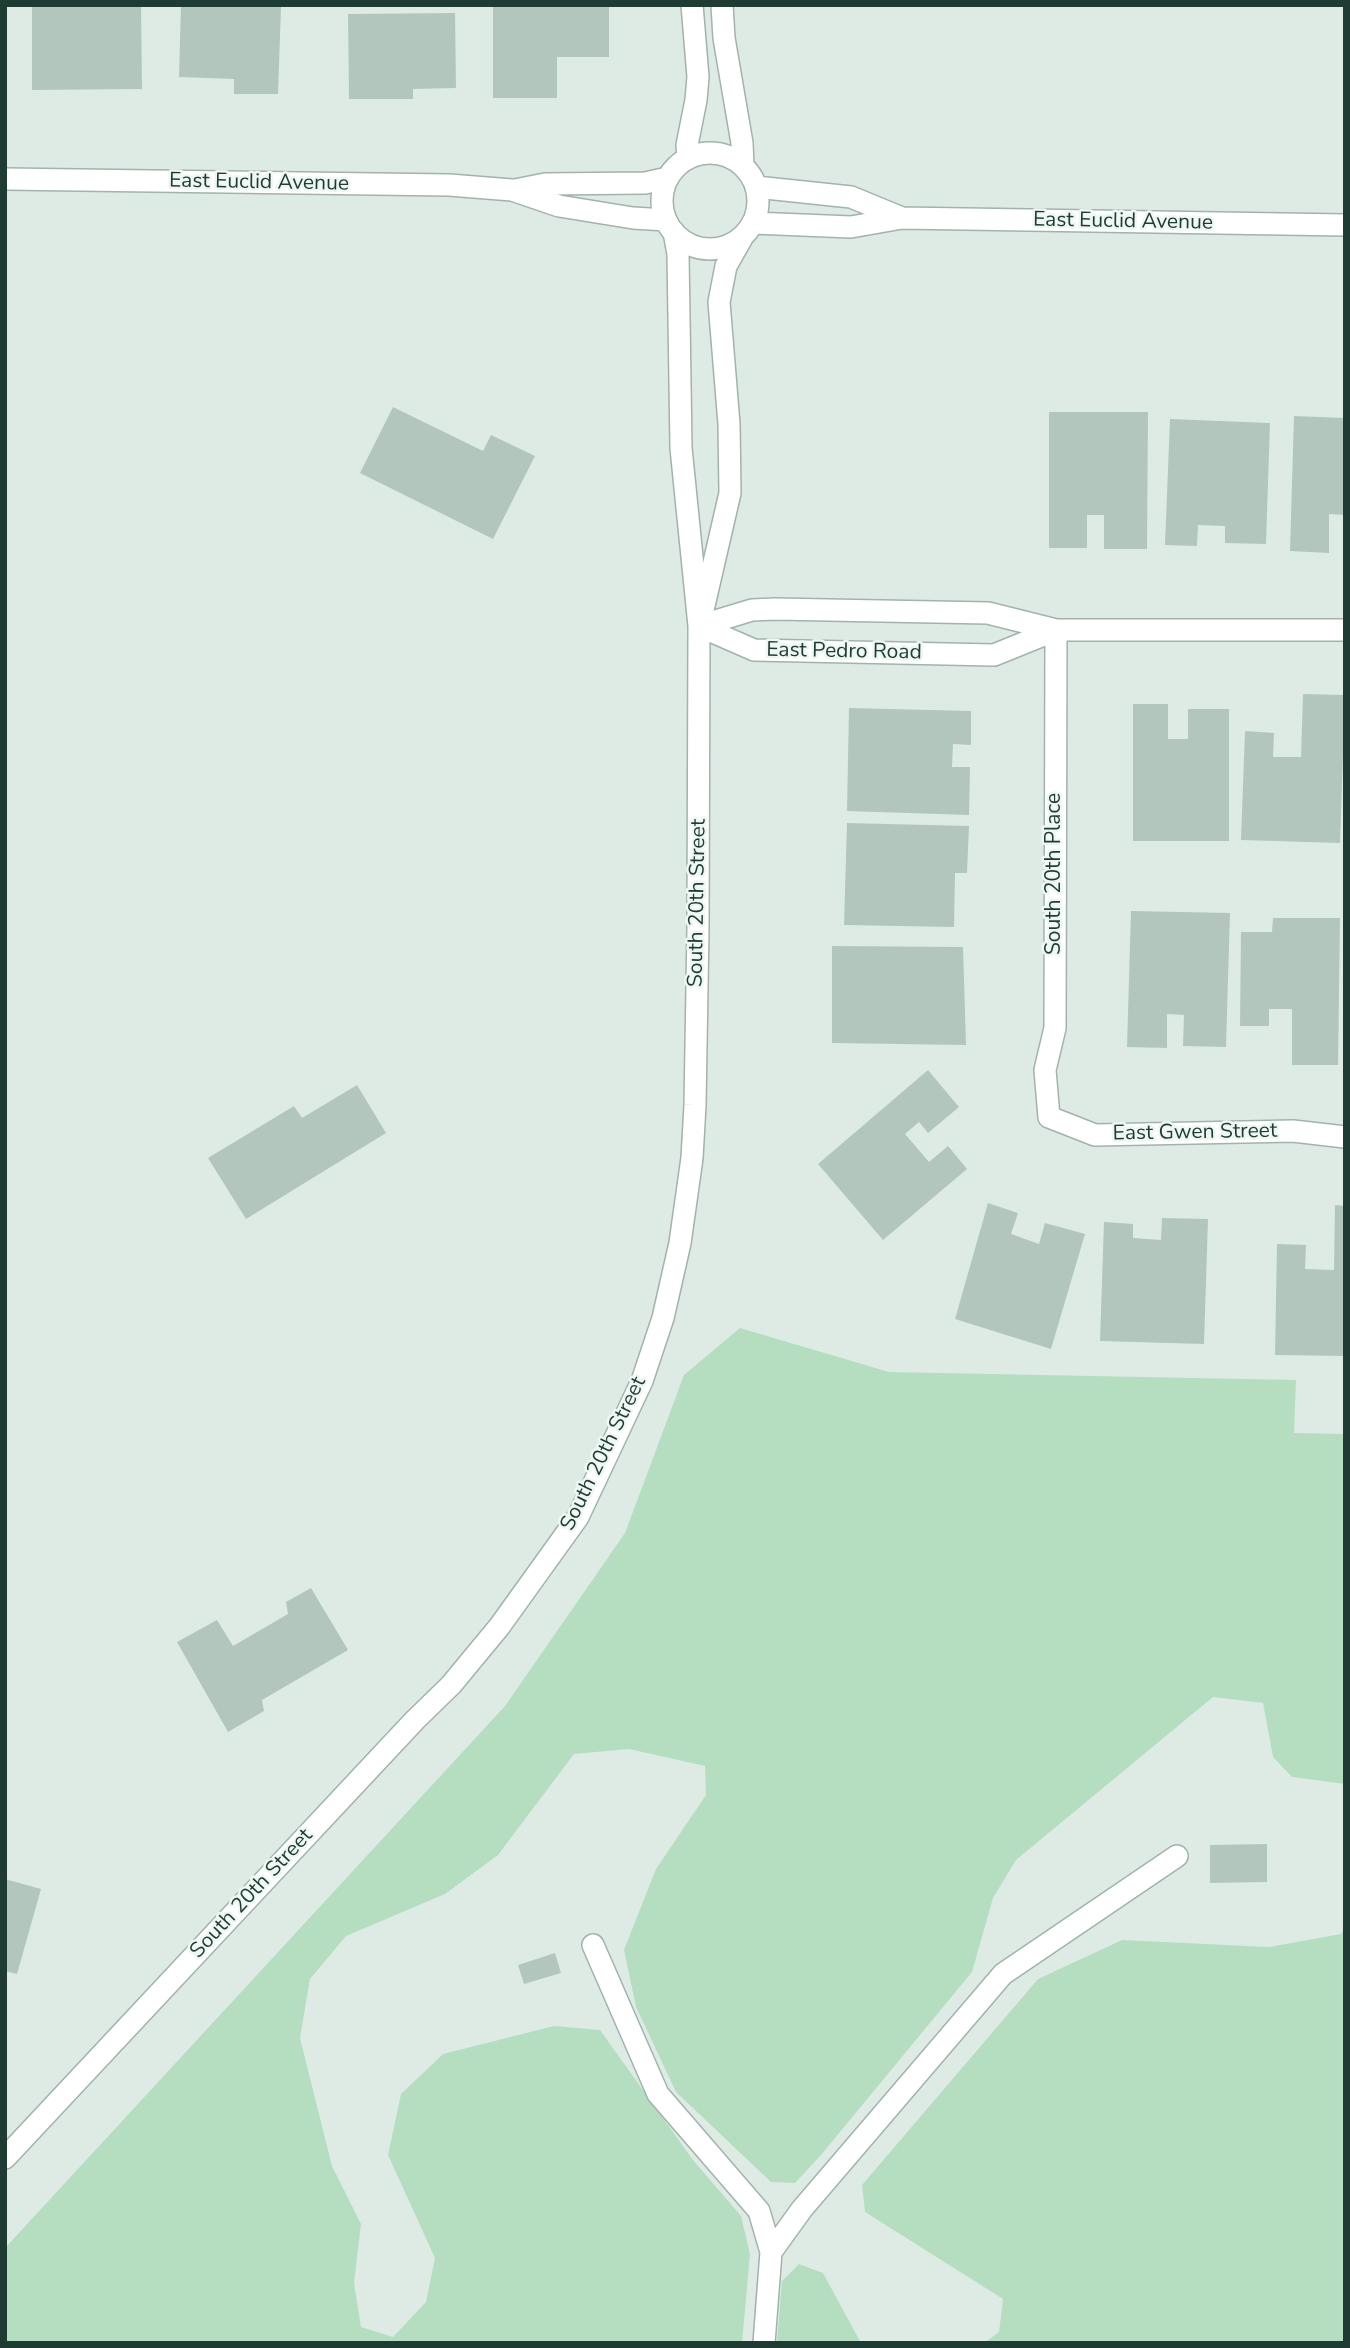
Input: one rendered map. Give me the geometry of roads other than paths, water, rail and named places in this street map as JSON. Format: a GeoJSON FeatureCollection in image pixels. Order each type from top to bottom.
{"type":"FeatureCollection","features":[{"type":"Feature","properties":{"kind":"street"},"geometry":{"type":"LineString","coordinates":[[688,159],[687,145],[698,78],[692,5]]}},
{"type":"Feature","properties":{"kind":"street"},"geometry":{"type":"LineString","coordinates":[[722,5],[743,166]]}},
{"type":"Feature","properties":{"kind":"street"},"geometry":{"type":"LineString","coordinates":[[702,154],[717,154],[731,158],[743,166],[756,187],[758,199],[748,230],[730,244],[715,248],[700,248],[685,242],[670,226],[662,206],[663,192],[676,166],[702,154]]}},
{"type":"Feature","properties":{"kind":"street","name":"East Euclid Avenue"},"geometry":{"type":"LineString","coordinates":[[5,179],[449,186],[512,190],[545,184],[645,183],[668,178]]}},
{"type":"Feature","properties":{"kind":"street","name":"East Euclid Avenue"},"geometry":{"type":"LineString","coordinates":[[756,187],[851,197],[902,218]]}},
{"type":"Feature","properties":{"kind":"street","name":"East Euclid Avenue"},"geometry":{"type":"LineString","coordinates":[[512,190],[559,206],[670,226]]}},
{"type":"Feature","properties":{"kind":"street","name":"East Euclid Avenue"},"geometry":{"type":"LineString","coordinates":[[748,230],[851,227],[902,218],[1345,225]]}},
{"type":"Feature","properties":{"kind":"street","name":"South 20th Street"},"geometry":{"type":"LineString","coordinates":[[5,2158],[415,1720],[451,1685],[515,1606],[578,1517],[642,1381],[663,1318],[680,1243],[692,1158],[698,928],[699,626],[681,448],[678,254],[670,226]]}},
{"type":"Feature","properties":{"kind":"street","name":"South 20th Street"},"geometry":{"type":"LineString","coordinates":[[699,626],[730,493],[729,424],[719,302],[726,266],[748,230]]}},
{"type":"Feature","properties":{"kind":"street","name":"East Pedro Road"},"geometry":{"type":"LineString","coordinates":[[699,626],[752,610],[775,610],[988,613],[1056,630],[1345,630]]}},
{"type":"Feature","properties":{"kind":"street","name":"East Pedro Road"},"geometry":{"type":"LineString","coordinates":[[699,626],[754,650],[994,654],[1056,630]]}},
{"type":"Feature","properties":{"kind":"street","name":"South 20th Place"},"geometry":{"type":"LineString","coordinates":[[1049,1117],[1045,1070],[1055,1028],[1056,630]]}},
{"type":"Feature","properties":{"kind":"street","name":"East Gwen Street"},"geometry":{"type":"LineString","coordinates":[[1049,1117],[1095,1135],[1293,1131],[1345,1137]]}},
{"type":"Feature","properties":{"kind":"street"},"geometry":{"type":"LineString","coordinates":[[771,2252],[802,2209],[1003,1974],[1177,1856]]}},
{"type":"Feature","properties":{"kind":"street"},"geometry":{"type":"LineString","coordinates":[[593,1945],[658,2094],[759,2211],[771,2252],[764,2343]]}}]}
